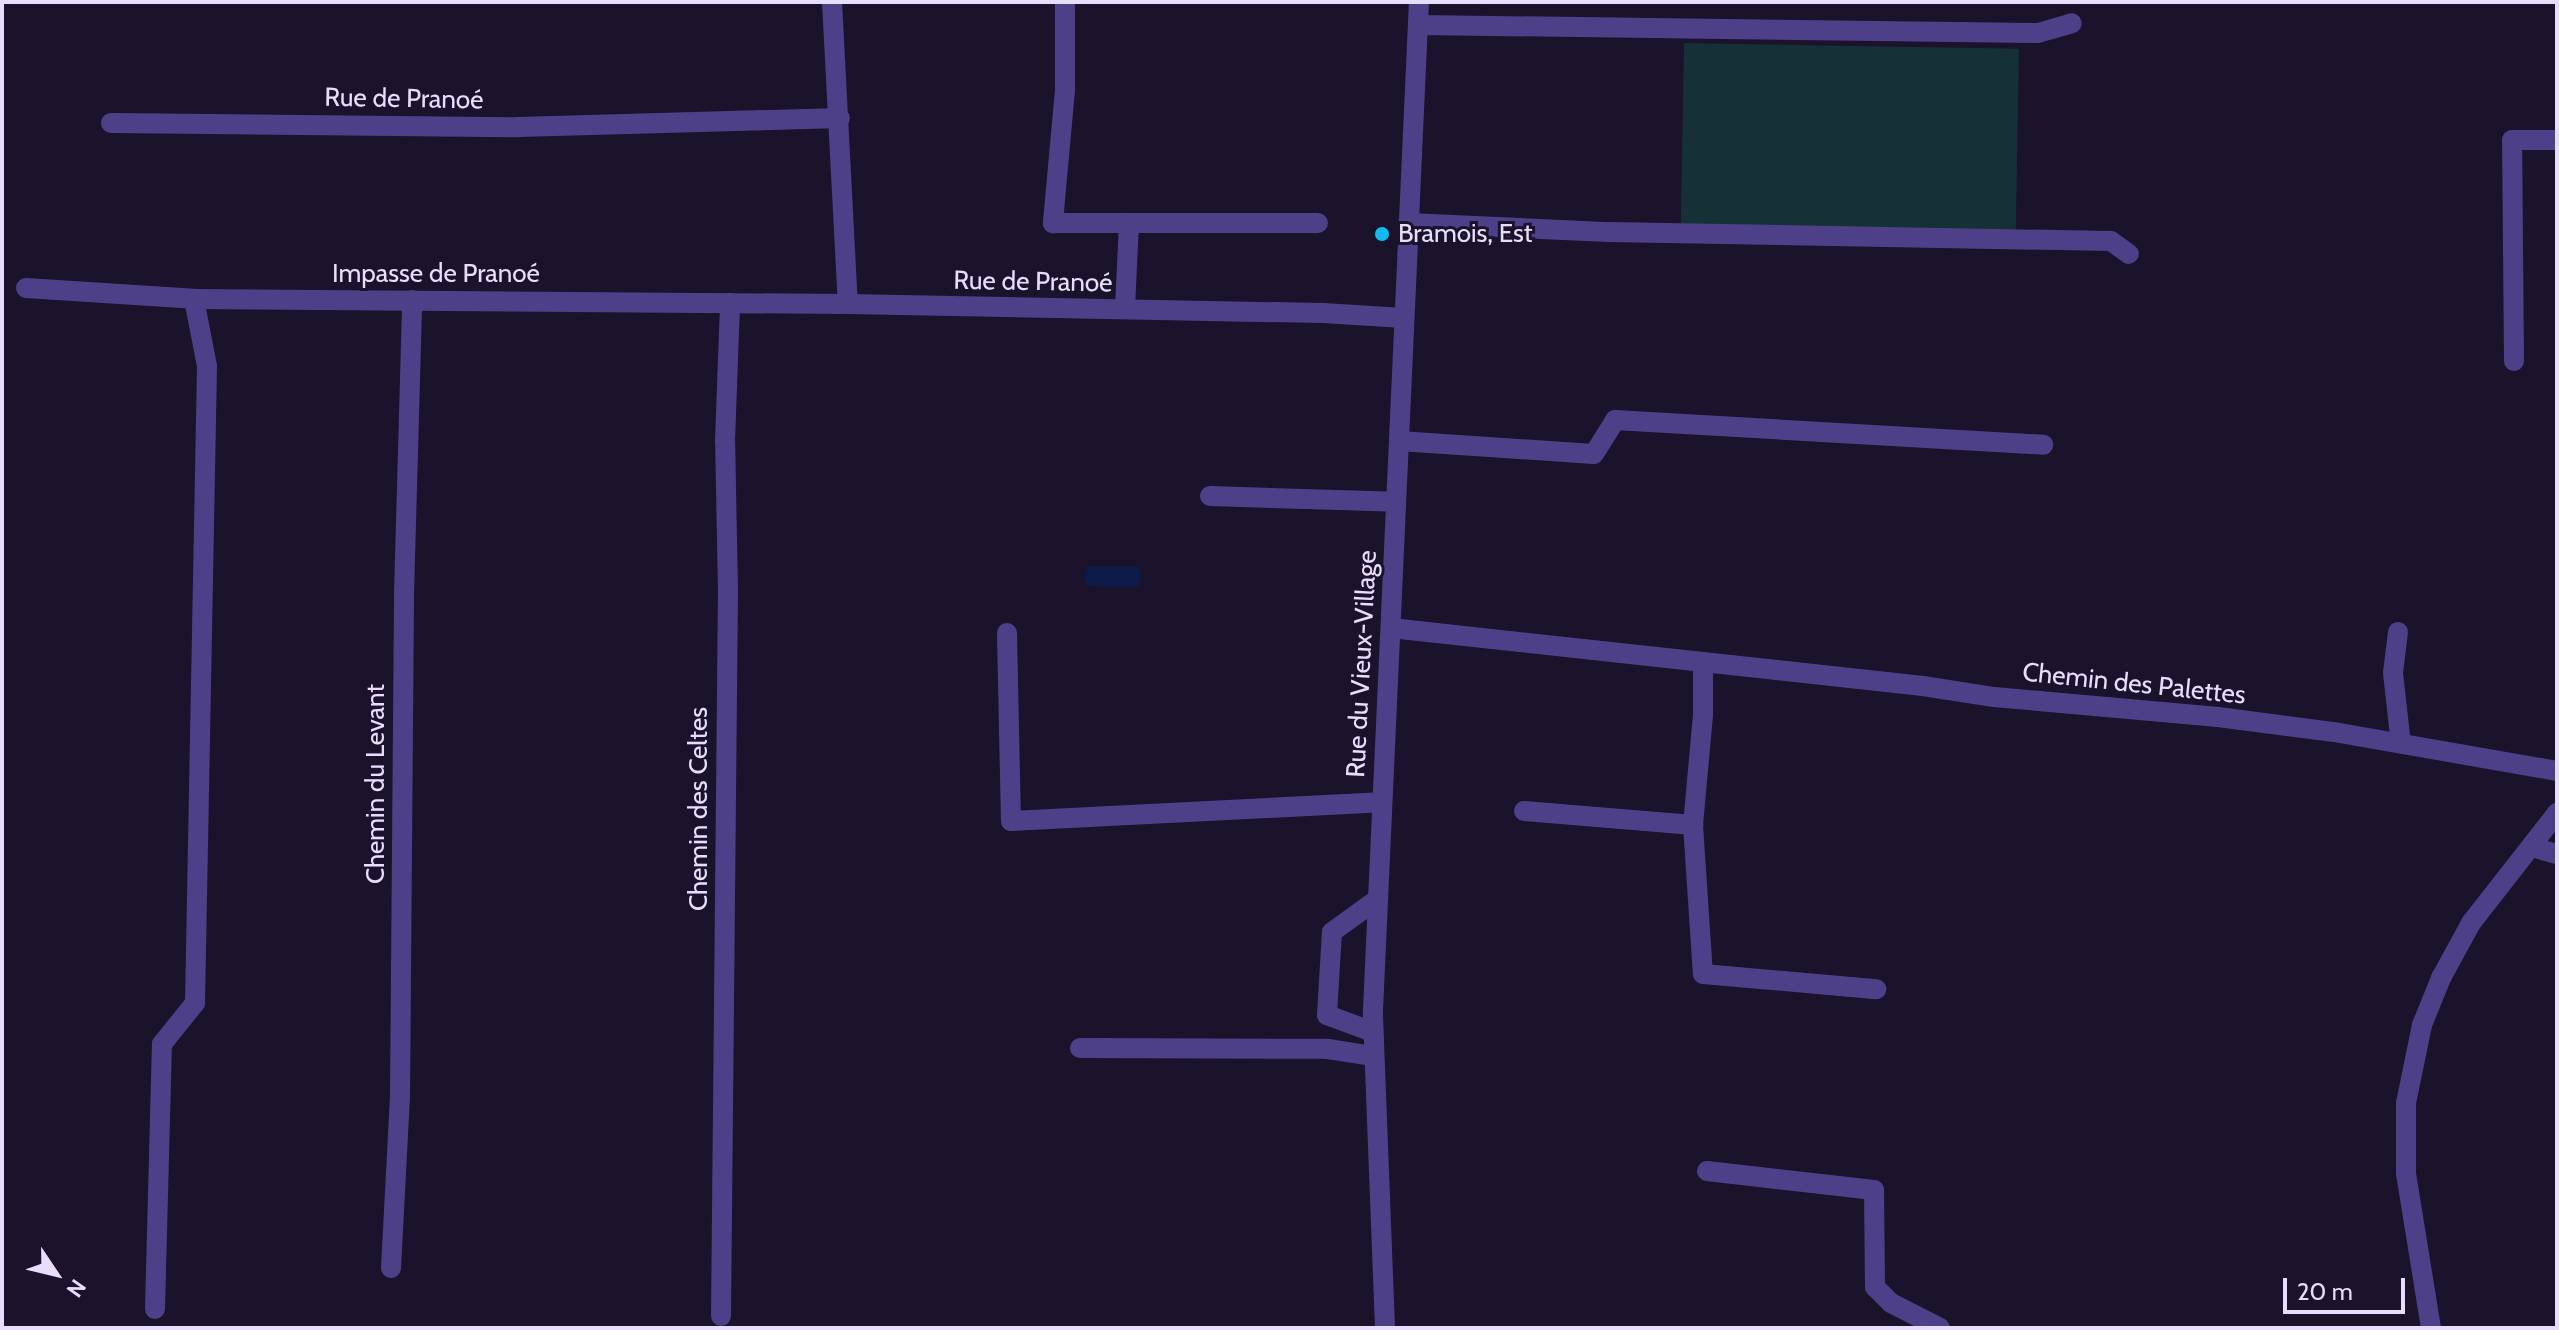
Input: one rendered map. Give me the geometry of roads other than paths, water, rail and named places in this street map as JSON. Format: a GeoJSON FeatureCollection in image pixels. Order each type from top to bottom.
{"type":"FeatureCollection","features":[{"type":"Feature","properties":{"kind":"street"},"geometry":{"type":"LineString","coordinates":[[832,2],[848,304]]}},
{"type":"Feature","properties":{"kind":"street"},"geometry":{"type":"LineString","coordinates":[[1065,2],[1065,90],[1053,223],[1318,223]]}},
{"type":"Feature","properties":{"kind":"street","name":"Rue du Vieux-Village"},"geometry":{"type":"LineString","coordinates":[[1385,1328],[1373,1032],[1419,2]]}},
{"type":"Feature","properties":{"kind":"street"},"geometry":{"type":"LineString","coordinates":[[1419,25],[2038,33],[2072,23]]}},
{"type":"Feature","properties":{"kind":"street","name":"Rue de Pranoé"},"geometry":{"type":"LineString","coordinates":[[111,123],[518,127],[840,118]]}},
{"type":"Feature","properties":{"kind":"street"},"geometry":{"type":"LineString","coordinates":[[2514,361],[2512,140],[2557,140]]}},
{"type":"Feature","properties":{"kind":"street"},"geometry":{"type":"LineString","coordinates":[[1125,309],[1129,223]]}},
{"type":"Feature","properties":{"kind":"street"},"geometry":{"type":"LineString","coordinates":[[1408,223],[1609,232],[2111,241],[2129,254]]}},
{"type":"Feature","properties":{"kind":"street","name":"Impasse de Pranoé"},"geometry":{"type":"LineString","coordinates":[[26,288],[194,299],[848,304]]}},
{"type":"Feature","properties":{"kind":"street"},"geometry":{"type":"LineString","coordinates":[[155,1309],[162,1044],[195,1003],[207,366],[194,299]]}},
{"type":"Feature","properties":{"kind":"street","name":"Chemin du Levant"},"geometry":{"type":"LineString","coordinates":[[391,1268],[400,1097],[404,594],[412,300]]}},
{"type":"Feature","properties":{"kind":"street","name":"Chemin des Celtes"},"geometry":{"type":"LineString","coordinates":[[721,1316],[728,592],[725,441],[730,303]]}},
{"type":"Feature","properties":{"kind":"street","name":"Rue de Pranoé"},"geometry":{"type":"LineString","coordinates":[[848,304],[1323,313],[1404,318]]}},
{"type":"Feature","properties":{"kind":"street"},"geometry":{"type":"LineString","coordinates":[[1399,441],[1594,454],[1615,420],[2043,445]]}},
{"type":"Feature","properties":{"kind":"street"},"geometry":{"type":"LineString","coordinates":[[1210,496],[1396,502]]}},
{"type":"Feature","properties":{"kind":"street","name":"Chemin des Palettes"},"geometry":{"type":"LineString","coordinates":[[1391,628],[1923,686],[1994,697],[2218,717],[2557,771]]}},
{"type":"Feature","properties":{"kind":"street"},"geometry":{"type":"LineString","coordinates":[[2398,632],[2393,673],[2401,744]]}},
{"type":"Feature","properties":{"kind":"street"},"geometry":{"type":"LineString","coordinates":[[1007,633],[1011,821],[1381,802]]}},
{"type":"Feature","properties":{"kind":"street"},"geometry":{"type":"LineString","coordinates":[[1703,664],[1703,715],[1693,825],[1703,974],[1876,989]]}},
{"type":"Feature","properties":{"kind":"street"},"geometry":{"type":"LineString","coordinates":[[1524,811],[1693,825]]}},
{"type":"Feature","properties":{"kind":"street"},"geometry":{"type":"LineString","coordinates":[[2431,1328],[2406,1174],[2406,1103],[2422,1025],[2441,978],[2471,923],[2557,813]]}},
{"type":"Feature","properties":{"kind":"street"},"geometry":{"type":"LineString","coordinates":[[2532,847],[2557,854]]}},
{"type":"Feature","properties":{"kind":"street"},"geometry":{"type":"LineString","coordinates":[[1373,1032],[1327,1015],[1332,932],[1378,899]]}},
{"type":"Feature","properties":{"kind":"street"},"geometry":{"type":"LineString","coordinates":[[1080,1048],[1328,1049],[1373,1056]]}},
{"type":"Feature","properties":{"kind":"street"},"geometry":{"type":"LineString","coordinates":[[1707,1171],[1874,1190],[1875,1287],[1891,1303],[1940,1328]]}},
{"type":"Feature","properties":{"kind":"water"},"geometry":{"type":"Polygon","coordinates":[[[1086,566],[1140,567],[1140,587],[1086,586],[1086,566]]]}},
{"type":"Feature","properties":{"kind":"place","name":"Bramois, Est"},"geometry":{"type":"Point","coordinates":[1382,234]}}]}
